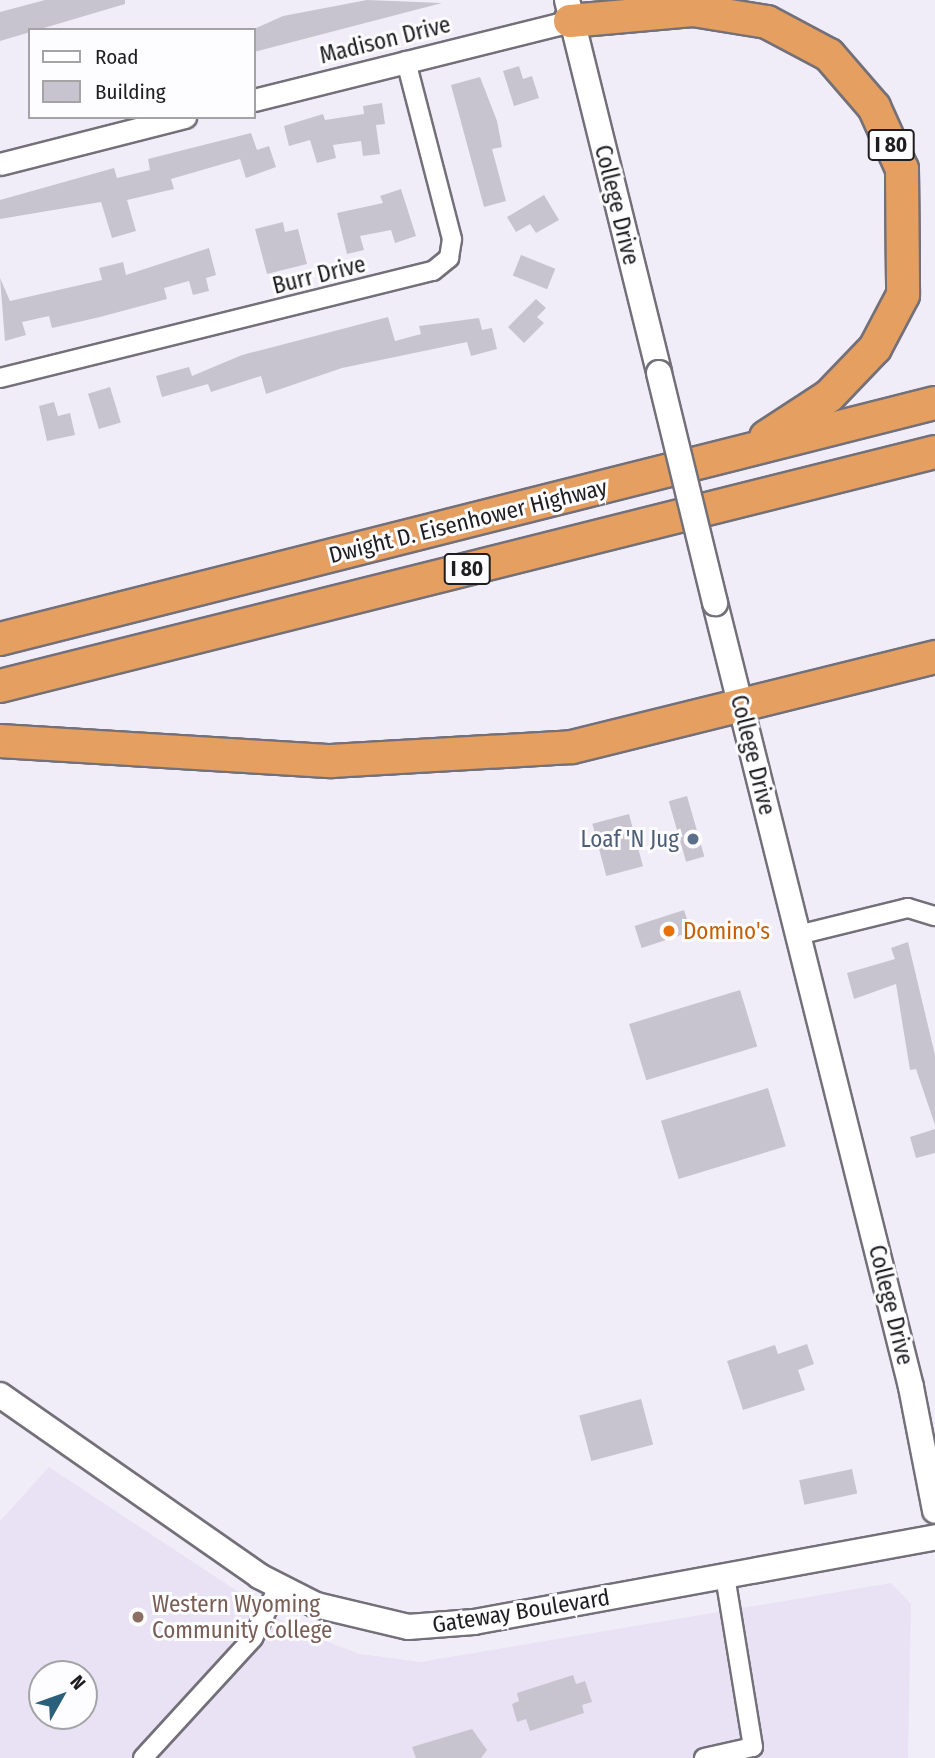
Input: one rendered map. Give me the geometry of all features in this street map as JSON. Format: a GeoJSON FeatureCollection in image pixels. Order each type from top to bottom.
{"type":"FeatureCollection","features":[{"type":"Feature","properties":{"kind":"highway"},"geometry":{"type":"LineString","coordinates":[[569,10],[627,0]]}},
{"type":"Feature","properties":{"kind":"highway","name":"I 80"},"geometry":{"type":"LineString","coordinates":[[569,10],[693,10],[767,22],[829,55],[874,107],[902,169],[903,295],[874,348],[829,396],[744,451]]}},
{"type":"Feature","properties":{"kind":"highway","name":"Dwight D. Eisenhower Highway"},"geometry":{"type":"LineString","coordinates":[[0,639],[935,403]]}},
{"type":"Feature","properties":{"kind":"highway","name":"Dwight D. Eisenhower Highway"},"geometry":{"type":"LineString","coordinates":[[0,686],[935,452]]}},
{"type":"Feature","properties":{"kind":"highway"},"geometry":{"type":"LineString","coordinates":[[0,741],[331,761],[572,747],[740,703],[935,657]]}},
{"type":"Feature","properties":{"kind":"main road","name":"College Drive"},"geometry":{"type":"LineString","coordinates":[[569,10],[933,1485],[935,1511]]}},
{"type":"Feature","properties":{"kind":"main road","name":"Gateway Boulevard"},"geometry":{"type":"LineString","coordinates":[[0,1395],[279,1586],[316,1605],[408,1628],[474,1622],[935,1538]]}},
{"type":"Feature","properties":{"kind":"street","name":"Madison Drive"},"geometry":{"type":"LineString","coordinates":[[256,99],[406,61],[569,10]]}},
{"type":"Feature","properties":{"kind":"street","name":"Burr Drive"},"geometry":{"type":"LineString","coordinates":[[0,379],[433,271],[449,258],[452,239],[406,61]]}},
{"type":"Feature","properties":{"kind":"street"},"geometry":{"type":"LineString","coordinates":[[0,164],[177,119]]}},
{"type":"Feature","properties":{"kind":"street"},"geometry":{"type":"LineString","coordinates":[[798,935],[908,908],[935,916]]}},
{"type":"Feature","properties":{"kind":"street"},"geometry":{"type":"LineString","coordinates":[[704,1758],[753,1747],[725,1576]]}},
{"type":"Feature","properties":{"kind":"street"},"geometry":{"type":"LineString","coordinates":[[143,1758],[253,1638],[279,1586]]}},
{"type":"Feature","properties":{"kind":"shaded area","name":"Western Wyoming Community College"},"geometry":{"type":"Polygon","coordinates":[[[49,1467],[296,1630],[360,1654],[420,1662],[891,1583],[911,1604],[908,1758],[0,1758],[0,1521],[49,1467]]]}},
{"type":"Feature","properties":{"kind":"building"},"geometry":{"type":"Polygon","coordinates":[[[45,0],[125,0],[125,4],[44,28],[28,28],[28,33],[0,41],[0,12],[45,0]]]}},
{"type":"Feature","properties":{"kind":"building"},"geometry":{"type":"Polygon","coordinates":[[[367,0],[442,3],[256,51],[256,28],[283,16],[367,0]]]}},
{"type":"Feature","properties":{"kind":"building"},"geometry":{"type":"Polygon","coordinates":[[[519,66],[523,79],[532,76],[539,98],[514,106],[503,71],[519,66]]]}},
{"type":"Feature","properties":{"kind":"building"},"geometry":{"type":"Polygon","coordinates":[[[480,77],[497,121],[502,147],[492,149],[506,201],[484,207],[451,85],[480,77]]]}},
{"type":"Feature","properties":{"kind":"building"},"geometry":{"type":"Polygon","coordinates":[[[382,103],[385,124],[376,125],[380,154],[363,156],[361,141],[333,145],[336,158],[317,163],[310,140],[289,146],[284,126],[323,114],[325,120],[364,114],[363,106],[382,103]]]}},
{"type":"Feature","properties":{"kind":"building"},"geometry":{"type":"Polygon","coordinates":[[[251,133],[257,150],[269,146],[276,167],[246,178],[240,159],[171,179],[174,189],[127,200],[136,231],[112,238],[101,202],[0,219],[0,200],[114,168],[117,178],[150,170],[148,159],[251,133]]]}},
{"type":"Feature","properties":{"kind":"building"},"geometry":{"type":"Polygon","coordinates":[[[401,189],[416,236],[395,243],[391,230],[360,236],[364,250],[347,254],[337,213],[383,203],[380,196],[401,189]]]}},
{"type":"Feature","properties":{"kind":"building"},"geometry":{"type":"Polygon","coordinates":[[[544,195],[559,220],[536,233],[530,224],[516,232],[507,217],[544,195]]]}},
{"type":"Feature","properties":{"kind":"building"},"geometry":{"type":"Polygon","coordinates":[[[283,222],[285,232],[298,229],[307,264],[267,274],[255,229],[283,222]]]}},
{"type":"Feature","properties":{"kind":"building"},"geometry":{"type":"Polygon","coordinates":[[[209,248],[216,275],[206,278],[209,291],[193,295],[189,281],[164,288],[167,299],[100,317],[52,328],[49,316],[22,322],[26,335],[5,341],[0,278],[10,301],[102,280],[99,268],[123,262],[126,275],[209,248]]]}},
{"type":"Feature","properties":{"kind":"building"},"geometry":{"type":"Polygon","coordinates":[[[521,255],[555,269],[547,289],[513,275],[521,255]]]}},
{"type":"Feature","properties":{"kind":"building"},"geometry":{"type":"Polygon","coordinates":[[[536,299],[546,308],[537,317],[544,323],[524,343],[508,327],[536,299]]]}},
{"type":"Feature","properties":{"kind":"building"},"geometry":{"type":"Polygon","coordinates":[[[388,317],[395,341],[421,334],[419,326],[479,318],[482,330],[492,328],[497,349],[471,356],[467,342],[342,368],[266,394],[261,376],[211,392],[208,384],[162,397],[156,376],[189,367],[192,376],[242,355],[388,317]]]}},
{"type":"Feature","properties":{"kind":"building"},"geometry":{"type":"Polygon","coordinates":[[[110,387],[121,422],[99,429],[88,394],[110,387]]]}},
{"type":"Feature","properties":{"kind":"building"},"geometry":{"type":"Polygon","coordinates":[[[54,402],[58,416],[70,413],[75,435],[47,441],[39,406],[54,402]]]}},
{"type":"Feature","properties":{"kind":"building"},"geometry":{"type":"Polygon","coordinates":[[[687,796],[704,857],[686,862],[669,801],[687,796]]]}},
{"type":"Feature","properties":{"kind":"building"},"geometry":{"type":"Polygon","coordinates":[[[629,814],[643,866],[606,876],[592,824],[629,814]]]}},
{"type":"Feature","properties":{"kind":"building"},"geometry":{"type":"Polygon","coordinates":[[[684,910],[691,932],[642,948],[635,926],[684,910]]]}},
{"type":"Feature","properties":{"kind":"building"},"geometry":{"type":"Polygon","coordinates":[[[908,942],[935,1055],[935,1125],[916,1069],[910,1070],[896,984],[854,999],[847,973],[895,959],[891,948],[908,942]]]}},
{"type":"Feature","properties":{"kind":"building"},"geometry":{"type":"Polygon","coordinates":[[[740,990],[757,1046],[646,1080],[629,1024],[740,990]]]}},
{"type":"Feature","properties":{"kind":"building"},"geometry":{"type":"Polygon","coordinates":[[[768,1088],[786,1146],[679,1179],[661,1121],[768,1088]]]}},
{"type":"Feature","properties":{"kind":"building"},"geometry":{"type":"Polygon","coordinates":[[[935,1129],[935,1153],[916,1158],[910,1137],[935,1129]]]}},
{"type":"Feature","properties":{"kind":"building"},"geometry":{"type":"Polygon","coordinates":[[[807,1344],[814,1364],[798,1370],[805,1390],[743,1410],[727,1361],[775,1345],[778,1354],[807,1344]]]}},
{"type":"Feature","properties":{"kind":"building"},"geometry":{"type":"Polygon","coordinates":[[[641,1399],[653,1444],[591,1461],[579,1416],[641,1399]]]}},
{"type":"Feature","properties":{"kind":"building"},"geometry":{"type":"Polygon","coordinates":[[[852,1469],[857,1493],[804,1505],[799,1480],[852,1469]]]}},
{"type":"Feature","properties":{"kind":"building"},"geometry":{"type":"Polygon","coordinates":[[[573,1675],[576,1684],[585,1681],[592,1702],[582,1705],[584,1713],[530,1731],[526,1719],[517,1722],[512,1704],[519,1701],[517,1693],[573,1675]]]}},
{"type":"Feature","properties":{"kind":"building"},"geometry":{"type":"Polygon","coordinates":[[[472,1729],[487,1750],[481,1758],[416,1758],[412,1747],[472,1729]]]}},
{"type":"Feature","properties":{"kind":"place","name":"Loaf 'N Jug"},"geometry":{"type":"Point","coordinates":[693,839]}},
{"type":"Feature","properties":{"kind":"place","name":"Domino's"},"geometry":{"type":"Point","coordinates":[669,931]}},
{"type":"Feature","properties":{"kind":"place","name":"Western Wyoming Community College"},"geometry":{"type":"Point","coordinates":[138,1617]}}]}
